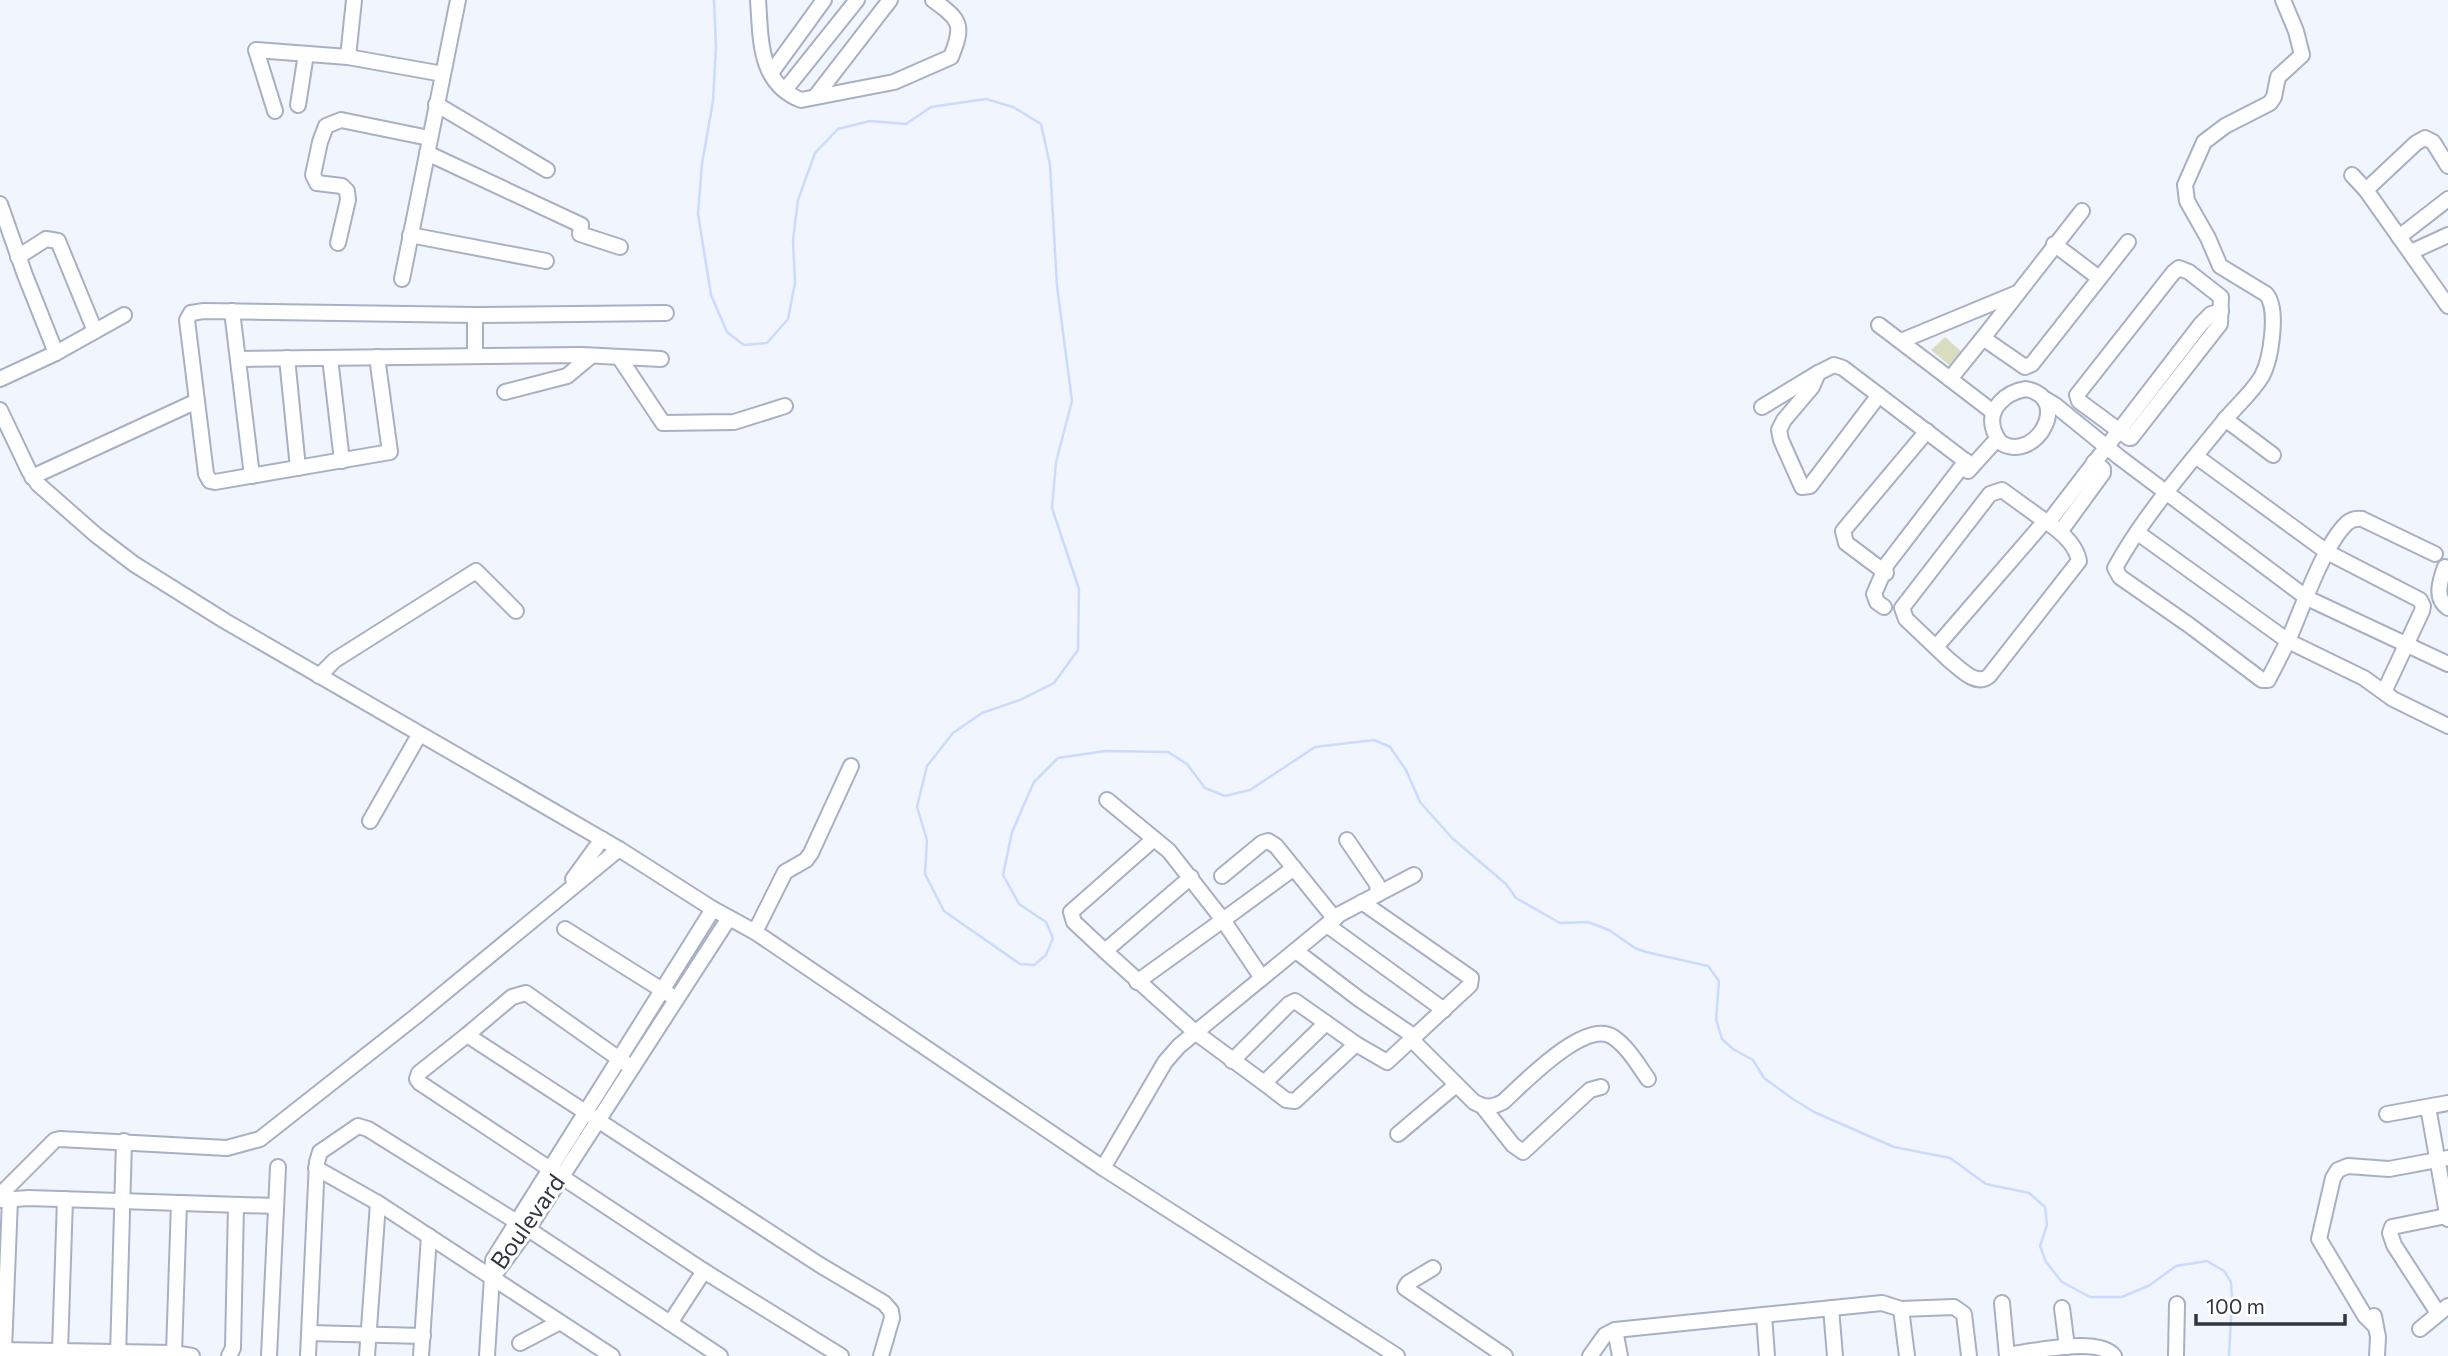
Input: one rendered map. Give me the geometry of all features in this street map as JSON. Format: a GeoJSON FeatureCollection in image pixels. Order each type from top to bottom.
{"type":"FeatureCollection","features":[{"type":"Feature","properties":{"kind":"street"},"geometry":{"type":"LineString","coordinates":[[348,57],[354,0]]}},
{"type":"Feature","properties":{"kind":"street"},"geometry":{"type":"LineString","coordinates":[[402,279],[457,0]]}},
{"type":"Feature","properties":{"kind":"street"},"geometry":{"type":"LineString","coordinates":[[758,0],[765,66],[790,95],[801,100],[894,82],[951,57],[960,36],[959,22],[933,0]]}},
{"type":"Feature","properties":{"kind":"street"},"geometry":{"type":"LineString","coordinates":[[771,73],[824,0]]}},
{"type":"Feature","properties":{"kind":"street"},"geometry":{"type":"LineString","coordinates":[[785,90],[857,0]]}},
{"type":"Feature","properties":{"kind":"street"},"geometry":{"type":"LineString","coordinates":[[815,97],[890,0]]}},
{"type":"Feature","properties":{"kind":"street"},"geometry":{"type":"LineString","coordinates":[[2283,0],[2302,55],[2278,78],[2270,103],[2225,126],[2204,142],[2185,185],[2187,201],[2220,266],[2266,294],[2273,306],[2267,364],[2255,387],[2225,419],[2138,533],[2115,568],[2117,574],[2262,680],[2271,677],[2327,552],[2346,524],[2357,518],[2435,554]]}},
{"type":"Feature","properties":{"kind":"street"},"geometry":{"type":"LineString","coordinates":[[275,111],[256,50],[348,57],[443,74]]}},
{"type":"Feature","properties":{"kind":"street"},"geometry":{"type":"LineString","coordinates":[[298,105],[306,54]]}},
{"type":"Feature","properties":{"kind":"street"},"geometry":{"type":"LineString","coordinates":[[436,104],[547,170]]}},
{"type":"Feature","properties":{"kind":"street"},"geometry":{"type":"LineString","coordinates":[[338,243],[348,191],[342,186],[317,183],[313,175],[326,126],[341,120],[428,146],[581,225],[580,233],[621,247]]}},
{"type":"Feature","properties":{"kind":"street"},"geometry":{"type":"LineString","coordinates":[[2367,190],[2416,143],[2426,138],[2433,142],[2448,166]]}},
{"type":"Feature","properties":{"kind":"street"},"geometry":{"type":"LineString","coordinates":[[2352,175],[2367,190],[2448,306]]}},
{"type":"Feature","properties":{"kind":"street"},"geometry":{"type":"LineString","coordinates":[[2399,237],[2448,199]]}},
{"type":"Feature","properties":{"kind":"street"},"geometry":{"type":"LineString","coordinates":[[0,204],[56,353]]}},
{"type":"Feature","properties":{"kind":"street"},"geometry":{"type":"LineString","coordinates":[[1951,379],[2082,211]]}},
{"type":"Feature","properties":{"kind":"street"},"geometry":{"type":"LineString","coordinates":[[410,235],[546,261]]}},
{"type":"Feature","properties":{"kind":"street"},"geometry":{"type":"LineString","coordinates":[[2411,252],[2448,235]]}},
{"type":"Feature","properties":{"kind":"street"},"geometry":{"type":"LineString","coordinates":[[18,257],[46,239],[56,239],[94,331]]}},
{"type":"Feature","properties":{"kind":"street"},"geometry":{"type":"LineString","coordinates":[[1983,338],[2028,367],[2128,242]]}},
{"type":"Feature","properties":{"kind":"street"},"geometry":{"type":"LineString","coordinates":[[2054,244],[2099,278]]}},
{"type":"Feature","properties":{"kind":"street"},"geometry":{"type":"LineString","coordinates":[[1936,647],[2051,525],[2094,462],[2106,446],[2119,430],[2201,324],[2214,311],[2221,311],[2222,300],[2219,294],[2182,269],[2173,273],[2077,395],[2080,401],[2119,430]]}},
{"type":"Feature","properties":{"kind":"street"},"geometry":{"type":"LineString","coordinates":[[1901,341],[2018,293]]}},
{"type":"Feature","properties":{"kind":"street"},"geometry":{"type":"LineString","coordinates":[[232,311],[252,476]]}},
{"type":"Feature","properties":{"kind":"street"},"geometry":{"type":"LineString","coordinates":[[377,358],[390,453],[209,481],[197,401],[188,316],[191,313],[666,313]]}},
{"type":"Feature","properties":{"kind":"street"},"geometry":{"type":"LineString","coordinates":[[0,379],[56,353],[124,315]]}},
{"type":"Feature","properties":{"kind":"street"},"geometry":{"type":"LineString","coordinates":[[475,315],[475,356]]}},
{"type":"Feature","properties":{"kind":"street"},"geometry":{"type":"LineString","coordinates":[[1879,325],[1993,412]]}},
{"type":"Feature","properties":{"kind":"street"},"geometry":{"type":"LineString","coordinates":[[238,359],[475,356],[661,359]]}},
{"type":"Feature","properties":{"kind":"street"},"geometry":{"type":"LineString","coordinates":[[505,392],[567,376],[592,356]]}},
{"type":"Feature","properties":{"kind":"street"},"geometry":{"type":"LineString","coordinates":[[619,357],[663,423],[734,422],[785,406]]}},
{"type":"Feature","properties":{"kind":"street"},"geometry":{"type":"LineString","coordinates":[[287,358],[298,468]]}},
{"type":"Feature","properties":{"kind":"street"},"geometry":{"type":"LineString","coordinates":[[330,358],[342,461]]}},
{"type":"Feature","properties":{"kind":"street"},"geometry":{"type":"LineString","coordinates":[[1762,407],[1830,366],[1839,365],[1969,464]]}},
{"type":"Feature","properties":{"kind":"street"},"geometry":{"type":"LineString","coordinates":[[1818,373],[1812,387],[1784,420],[1779,430],[1799,483],[1804,488],[1810,486],[1879,396]]}},
{"type":"Feature","properties":{"kind":"street"},"geometry":{"type":"LineString","coordinates":[[2045,399],[2049,415],[2044,429],[2036,438],[2017,446],[2005,445],[1997,439],[1992,426],[1993,412],[2006,398],[2022,390],[2035,391],[2307,598],[2448,664]]}},
{"type":"Feature","properties":{"kind":"street"},"geometry":{"type":"LineString","coordinates":[[33,477],[197,401]]}},
{"type":"Feature","properties":{"kind":"street"},"geometry":{"type":"LineString","coordinates":[[2,419],[33,477],[54,500],[134,564],[179,594],[602,839],[713,909],[755,932],[1103,1168],[1397,1356]]}},
{"type":"Feature","properties":{"kind":"street"},"geometry":{"type":"LineString","coordinates":[[2225,419],[2273,455]]}},
{"type":"Feature","properties":{"kind":"street"},"geometry":{"type":"LineString","coordinates":[[1884,573],[1846,542],[1843,531],[1927,431]]}},
{"type":"Feature","properties":{"kind":"street"},"geometry":{"type":"LineString","coordinates":[[1884,607],[1877,602],[1874,594],[1884,573],[1902,558],[1969,464],[1997,439]]}},
{"type":"Feature","properties":{"kind":"street"},"geometry":{"type":"LineString","coordinates":[[2197,457],[2327,552],[2420,600],[2422,611],[2384,692]]}},
{"type":"Feature","properties":{"kind":"street"},"geometry":{"type":"LineString","coordinates":[[2002,490],[2051,525],[2076,551],[2079,557],[2077,565],[1982,681],[1976,680],[1955,665],[1936,647],[1906,619],[1902,608],[1990,494],[2002,490]]}},
{"type":"Feature","properties":{"kind":"street"},"geometry":{"type":"LineString","coordinates":[[2138,533],[2288,641],[2364,678],[2384,692],[2448,726]]}},
{"type":"Feature","properties":{"kind":"street"},"geometry":{"type":"LineString","coordinates":[[2445,567],[2439,594],[2442,603],[2448,608]]}},
{"type":"Feature","properties":{"kind":"street"},"geometry":{"type":"LineString","coordinates":[[319,676],[335,660],[476,571],[516,611]]}},
{"type":"Feature","properties":{"kind":"street"},"geometry":{"type":"LineString","coordinates":[[370,821],[419,735]]}},
{"type":"Feature","properties":{"kind":"street"},"geometry":{"type":"LineString","coordinates":[[755,932],[785,873],[806,860],[811,853],[850,766]]}},
{"type":"Feature","properties":{"kind":"street"},"geometry":{"type":"LineString","coordinates":[[1107,800],[1169,851],[1192,877],[1262,978]]}},
{"type":"Feature","properties":{"kind":"street"},"geometry":{"type":"LineString","coordinates":[[559,897],[602,839]]}},
{"type":"Feature","properties":{"kind":"street"},"geometry":{"type":"LineString","coordinates":[[1154,839],[1071,912],[1074,922],[1195,1032],[1286,1100],[1295,1101],[1356,1044]]}},
{"type":"Feature","properties":{"kind":"street"},"geometry":{"type":"LineString","coordinates":[[1222,876],[1268,841],[1294,868],[1331,922],[1444,1010]]}},
{"type":"Feature","properties":{"kind":"street"},"geometry":{"type":"LineString","coordinates":[[1347,841],[1377,884],[1378,894]]}},
{"type":"Feature","properties":{"kind":"street"},"geometry":{"type":"LineString","coordinates":[[192,1356],[174,1353],[2,1350],[3,1198],[55,1140],[124,1141],[227,1148],[260,1139],[415,1017],[619,849]]}},
{"type":"Feature","properties":{"kind":"street"},"geometry":{"type":"LineString","coordinates":[[1137,982],[1294,868]]}},
{"type":"Feature","properties":{"kind":"street"},"geometry":{"type":"LineString","coordinates":[[1103,1168],[1165,1062],[1195,1032],[1331,922],[1362,902],[1414,875]]}},
{"type":"Feature","properties":{"kind":"street"},"geometry":{"type":"LineString","coordinates":[[1105,951],[1192,877]]}},
{"type":"Feature","properties":{"kind":"street"},"geometry":{"type":"LineString","coordinates":[[1232,1061],[1294,1001],[1387,1062],[1470,985],[1471,978],[1362,902]]}},
{"type":"Feature","properties":{"kind":"street","name":"Boulevard"},"geometry":{"type":"LineString","coordinates":[[492,1278],[669,995],[713,909]]}},
{"type":"Feature","properties":{"kind":"street","name":"Boulevard"},"geometry":{"type":"LineString","coordinates":[[669,995],[729,918]]}},
{"type":"Feature","properties":{"kind":"street"},"geometry":{"type":"LineString","coordinates":[[565,929],[669,995]]}},
{"type":"Feature","properties":{"kind":"street"},"geometry":{"type":"LineString","coordinates":[[1296,951],[1414,1038],[1456,1085],[1483,1107],[1513,1145],[1523,1152],[1590,1090],[1601,1087]]}},
{"type":"Feature","properties":{"kind":"street"},"geometry":{"type":"LineString","coordinates":[[626,1064],[526,993],[512,997],[417,1076],[418,1081],[555,1174],[841,1356]]}},
{"type":"Feature","properties":{"kind":"street"},"geometry":{"type":"LineString","coordinates":[[1264,1083],[1326,1023]]}},
{"type":"Feature","properties":{"kind":"street"},"geometry":{"type":"LineString","coordinates":[[1483,1107],[1493,1107],[1503,1102],[1574,1042],[1597,1034],[1612,1036],[1627,1050],[1647,1079]]}},
{"type":"Feature","properties":{"kind":"street"},"geometry":{"type":"LineString","coordinates":[[467,1035],[884,1303],[891,1311],[892,1318],[881,1356]]}},
{"type":"Feature","properties":{"kind":"street"},"geometry":{"type":"LineString","coordinates":[[1398,1134],[1456,1085]]}},
{"type":"Feature","properties":{"kind":"street"},"geometry":{"type":"LineString","coordinates":[[2387,1114],[2448,1104]]}},
{"type":"Feature","properties":{"kind":"street"},"geometry":{"type":"LineString","coordinates":[[2420,1329],[2443,1309],[2394,1245],[2390,1233],[2392,1227],[2447,1217],[2442,1159],[2428,1107]]}},
{"type":"Feature","properties":{"kind":"street"},"geometry":{"type":"LineString","coordinates":[[308,1356],[320,1152],[351,1128],[362,1126],[523,1226],[720,1356]]}},
{"type":"Feature","properties":{"kind":"street"},"geometry":{"type":"LineString","coordinates":[[118,1354],[124,1141]]}},
{"type":"Feature","properties":{"kind":"street"},"geometry":{"type":"LineString","coordinates":[[2377,1356],[2379,1341],[2374,1325],[2365,1316],[2318,1236],[2330,1184],[2342,1168],[2389,1169],[2442,1159]]}},
{"type":"Feature","properties":{"kind":"street"},"geometry":{"type":"LineString","coordinates":[[269,1356],[278,1167]]}},
{"type":"Feature","properties":{"kind":"street"},"geometry":{"type":"LineString","coordinates":[[317,1168],[429,1236],[607,1355]]}},
{"type":"Feature","properties":{"kind":"street"},"geometry":{"type":"LineString","coordinates":[[3,1198],[275,1206]]}},
{"type":"Feature","properties":{"kind":"street"},"geometry":{"type":"LineString","coordinates":[[60,1351],[65,1199]]}},
{"type":"Feature","properties":{"kind":"street"},"geometry":{"type":"LineString","coordinates":[[174,1353],[179,1203]]}},
{"type":"Feature","properties":{"kind":"street"},"geometry":{"type":"LineString","coordinates":[[367,1356],[377,1203]]}},
{"type":"Feature","properties":{"kind":"street"},"geometry":{"type":"LineString","coordinates":[[233,1355],[236,1205]]}},
{"type":"Feature","properties":{"kind":"street"},"geometry":{"type":"LineString","coordinates":[[421,1356],[429,1236]]}},
{"type":"Feature","properties":{"kind":"street"},"geometry":{"type":"LineString","coordinates":[[1433,1268],[1408,1283],[1405,1288],[1505,1356]]}},
{"type":"Feature","properties":{"kind":"street"},"geometry":{"type":"LineString","coordinates":[[670,1323],[704,1271]]}},
{"type":"Feature","properties":{"kind":"street"},"geometry":{"type":"LineString","coordinates":[[487,1356],[492,1278]]}},
{"type":"Feature","properties":{"kind":"street"},"geometry":{"type":"LineString","coordinates":[[1590,1356],[1605,1335],[1615,1330],[1882,1303],[1901,1309],[1960,1309],[1964,1314],[1969,1356]]}},
{"type":"Feature","properties":{"kind":"street"},"geometry":{"type":"LineString","coordinates":[[2002,1303],[2007,1356],[2067,1347],[2107,1350],[2113,1356]]}},
{"type":"Feature","properties":{"kind":"street"},"geometry":{"type":"LineString","coordinates":[[2176,1356],[2177,1304]]}},
{"type":"Feature","properties":{"kind":"street"},"geometry":{"type":"LineString","coordinates":[[1831,1308],[1835,1356]]}},
{"type":"Feature","properties":{"kind":"street"},"geometry":{"type":"LineString","coordinates":[[2062,1308],[2067,1347]]}},
{"type":"Feature","properties":{"kind":"street"},"geometry":{"type":"LineString","coordinates":[[1901,1309],[1907,1356]]}},
{"type":"Feature","properties":{"kind":"street"},"geometry":{"type":"LineString","coordinates":[[1764,1315],[1767,1356]]}},
{"type":"Feature","properties":{"kind":"street"},"geometry":{"type":"LineString","coordinates":[[520,1343],[560,1322]]}},
{"type":"Feature","properties":{"kind":"street"},"geometry":{"type":"LineString","coordinates":[[1615,1330],[1620,1356]]}},
{"type":"Feature","properties":{"kind":"street"},"geometry":{"type":"LineString","coordinates":[[309,1333],[423,1336]]}},
{"type":"Feature","properties":{"kind":"green space"},"geometry":{"type":"Polygon","coordinates":[[[1945,337],[1963,353],[1950,366],[1931,350],[1945,337]]]}},
{"type":"Feature","properties":{"kind":"waterway"},"geometry":{"type":"LineString","coordinates":[[714,0],[716,46],[713,101],[702,164],[698,214],[711,295],[727,332],[744,345],[767,343],[788,319],[795,283],[793,240],[798,200],[815,153],[838,129],[870,121],[906,124],[931,107],[986,99],[1013,107],[1041,124],[1050,165],[1057,286],[1072,401],[1056,462],[1052,508],[1079,589],[1078,650],[1054,683],[1020,700],[982,713],[953,733],[927,766],[917,807],[927,840],[925,874],[944,911],[1020,964],[1034,965],[1046,955],[1053,938],[1046,922],[1019,904],[1003,875],[1012,832],[1034,782],[1058,758],[1105,751],[1168,752],[1187,764],[1205,788],[1225,796],[1250,790],[1315,747],[1374,740],[1390,747],[1406,770],[1420,802],[1452,838],[1506,884],[1516,898],[1560,923],[1588,922],[1609,930],[1635,948],[1708,966],[1719,981],[1716,1019],[1722,1039],[1733,1049],[1753,1060],[1764,1078],[1793,1099],[1814,1112],[1894,1147],[1950,1158],[1986,1184],[2029,1193],[2045,1207],[2047,1225],[2040,1246],[2046,1262],[2062,1282],[2090,1297],[2122,1297],[2150,1285],[2176,1266],[2207,1261],[2224,1271],[2231,1282],[2229,1356]]}}]}
